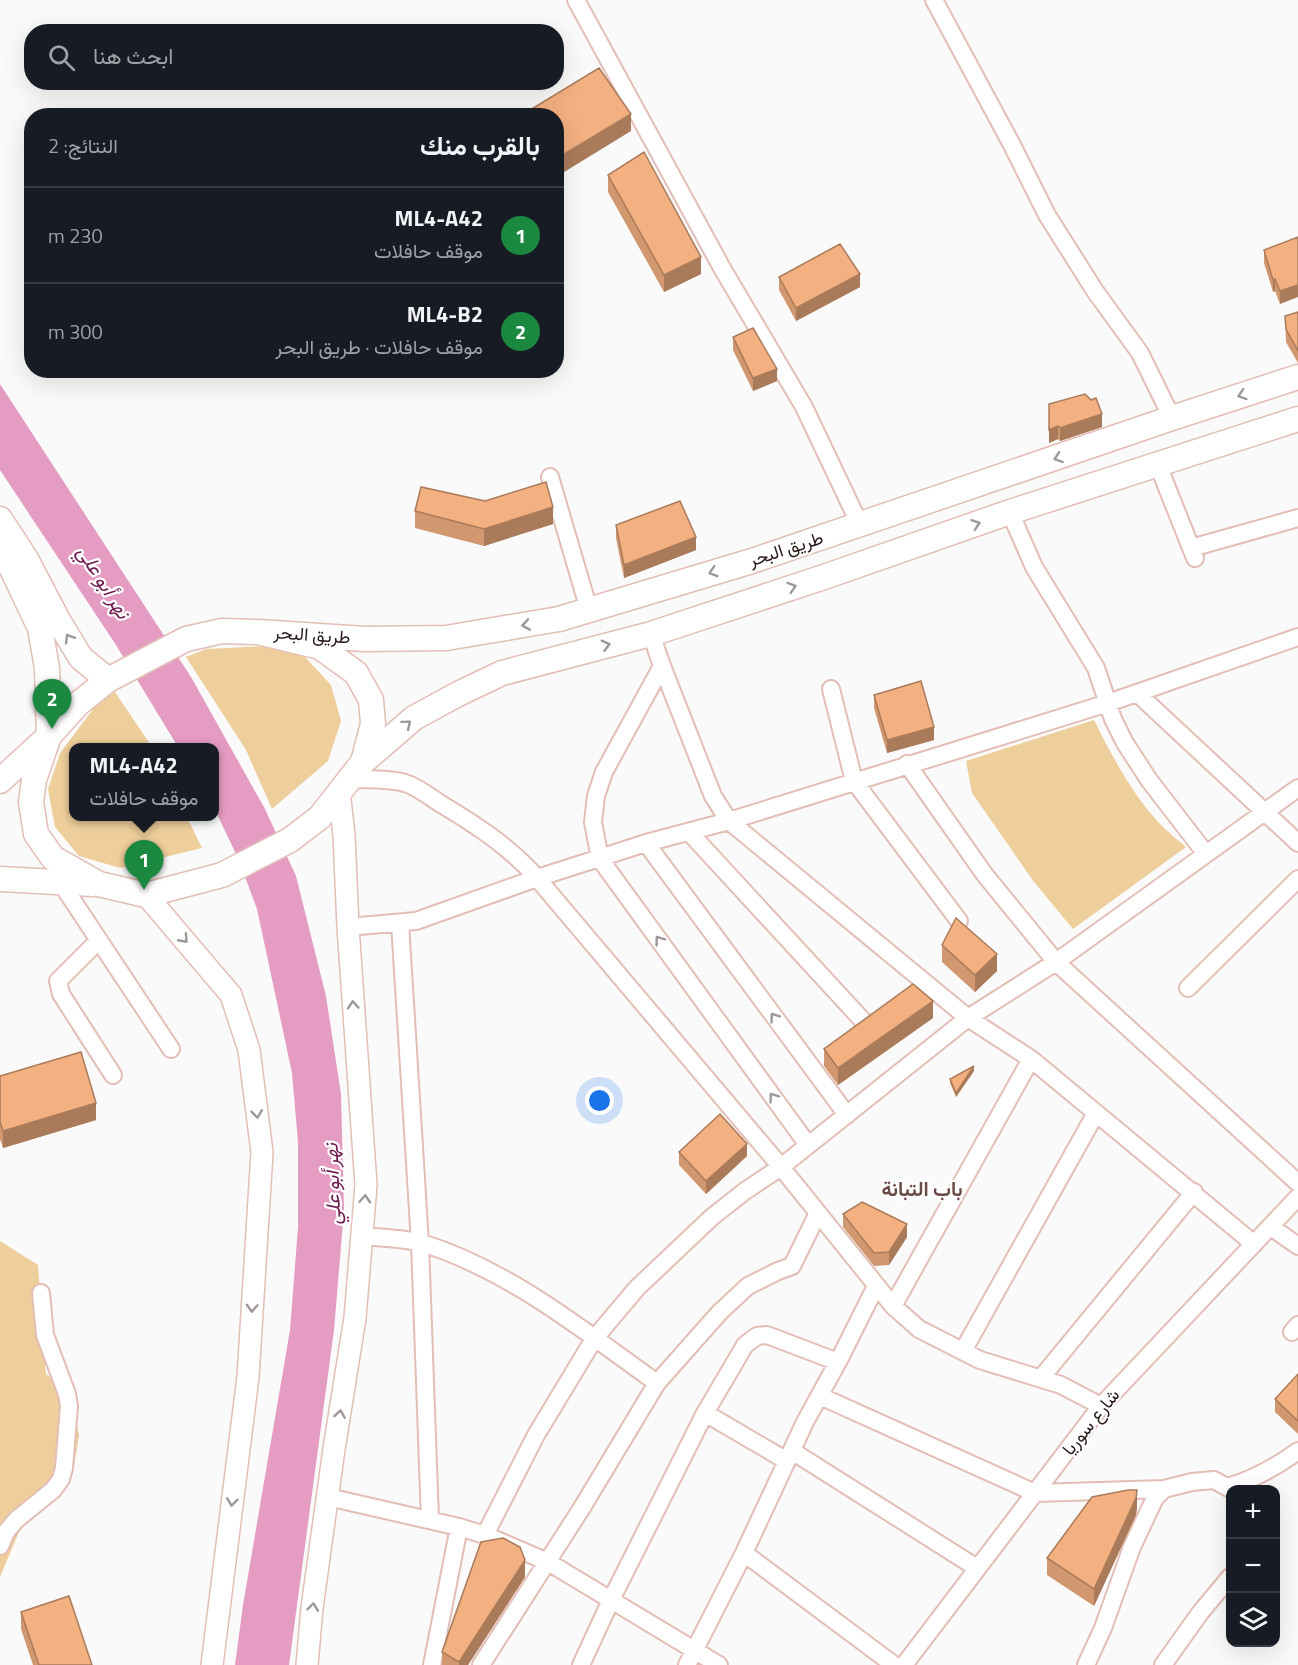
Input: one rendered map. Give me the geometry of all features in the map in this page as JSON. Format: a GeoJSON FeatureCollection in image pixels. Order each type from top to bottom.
{"type":"FeatureCollection","features":[{"type":"Feature","properties":{"kind":"highway","name":"طريق البحر"},"geometry":{"type":"LineString","coordinates":[[258,632],[365,639],[446,638],[559,619],[860,525],[1172,418],[1298,378]]}},
{"type":"Feature","properties":{"kind":"highway"},"geometry":{"type":"LineString","coordinates":[[0,879],[99,884],[146,895],[222,875],[290,840],[320,817],[350,778],[414,718],[502,673],[651,633],[1298,418]]}},
{"type":"Feature","properties":{"kind":"highway"},"geometry":{"type":"LineString","coordinates":[[0,519],[26,559],[81,658],[108,680]]}},
{"type":"Feature","properties":{"kind":"highway"},"geometry":{"type":"LineString","coordinates":[[0,551],[11,567],[40,628],[47,668],[49,736],[34,780],[31,802],[36,834],[53,858],[99,884]]}},
{"type":"Feature","properties":{"kind":"highway"},"geometry":{"type":"LineString","coordinates":[[0,781],[49,736],[78,704],[108,680],[186,639],[222,631],[258,632],[320,647],[356,673],[371,700],[373,724],[350,778]]}},
{"type":"Feature","properties":{"kind":"main road"},"geometry":{"type":"LineString","coordinates":[[307,1665],[312,1608],[355,1318],[366,1185],[348,927],[345,835],[350,778]]}},
{"type":"Feature","properties":{"kind":"main road"},"geometry":{"type":"LineString","coordinates":[[146,895],[231,995],[249,1050],[262,1152],[248,1377],[212,1665]]}},
{"type":"Feature","properties":{"kind":"street"},"geometry":{"type":"LineString","coordinates":[[576,0],[722,267],[804,407],[860,525]]}},
{"type":"Feature","properties":{"kind":"street"},"geometry":{"type":"LineString","coordinates":[[934,0],[1047,215],[1095,291],[1140,352],[1172,418]]}},
{"type":"Feature","properties":{"kind":"street"},"geometry":{"type":"LineString","coordinates":[[1158,465],[1193,553],[1298,518]]}},
{"type":"Feature","properties":{"kind":"street"},"geometry":{"type":"LineString","coordinates":[[550,477],[589,610]]}},
{"type":"Feature","properties":{"kind":"street"},"geometry":{"type":"LineString","coordinates":[[1010,512],[1034,567],[1096,668],[1118,732],[1132,756],[1206,854]]}},
{"type":"Feature","properties":{"kind":"street"},"geometry":{"type":"LineString","coordinates":[[651,633],[716,804],[729,821],[918,985],[1031,1059],[1254,1244]]}},
{"type":"Feature","properties":{"kind":"street"},"geometry":{"type":"LineString","coordinates":[[348,927],[416,921],[537,878],[646,843],[729,821],[1108,703],[1298,637]]}},
{"type":"Feature","properties":{"kind":"street"},"geometry":{"type":"LineString","coordinates":[[662,666],[604,772],[596,796],[593,822],[600,859],[808,1145]]}},
{"type":"Feature","properties":{"kind":"street"},"geometry":{"type":"LineString","coordinates":[[831,689],[854,781],[959,921]]}},
{"type":"Feature","properties":{"kind":"street"},"geometry":{"type":"LineString","coordinates":[[1137,693],[1298,843]]}},
{"type":"Feature","properties":{"kind":"street"},"geometry":{"type":"LineString","coordinates":[[906,765],[985,875],[1056,962],[1298,1183]]}},
{"type":"Feature","properties":{"kind":"street"},"geometry":{"type":"LineString","coordinates":[[350,778],[405,784],[420,790],[471,822],[514,853],[781,1167],[893,1306],[919,1329],[980,1360],[1061,1385],[1101,1406]]}},
{"type":"Feature","properties":{"kind":"street"},"geometry":{"type":"LineString","coordinates":[[485,1535],[536,1435],[594,1339],[637,1288],[712,1217],[781,1167],[968,1018],[1056,962],[1298,788]]}},
{"type":"Feature","properties":{"kind":"street"},"geometry":{"type":"LineString","coordinates":[[689,832],[865,1023]]}},
{"type":"Feature","properties":{"kind":"street"},"geometry":{"type":"LineString","coordinates":[[646,843],[814,1061],[847,1115]]}},
{"type":"Feature","properties":{"kind":"street"},"geometry":{"type":"LineString","coordinates":[[1188,988],[1298,879]]}},
{"type":"Feature","properties":{"kind":"street"},"geometry":{"type":"LineString","coordinates":[[61,883],[171,1049]]}},
{"type":"Feature","properties":{"kind":"street"},"geometry":{"type":"LineString","coordinates":[[400,923],[420,1243],[430,1521]]}},
{"type":"Feature","properties":{"kind":"street"},"geometry":{"type":"LineString","coordinates":[[99,940],[58,981],[61,994],[113,1075]]}},
{"type":"Feature","properties":{"kind":"street"},"geometry":{"type":"LineString","coordinates":[[893,1306],[1031,1059]]}},
{"type":"Feature","properties":{"kind":"street"},"geometry":{"type":"LineString","coordinates":[[963,1351],[1096,1113]]}},
{"type":"Feature","properties":{"kind":"street"},"geometry":{"type":"LineString","coordinates":[[1041,1378],[1194,1192]]}},
{"type":"Feature","properties":{"kind":"street","name":"شارع سوريا"},"geometry":{"type":"LineString","coordinates":[[904,1665],[1101,1406],[1298,1197]]}},
{"type":"Feature","properties":{"kind":"street"},"geometry":{"type":"LineString","coordinates":[[481,1665],[548,1562],[657,1383],[720,1312],[748,1286],[792,1266],[818,1213]]}},
{"type":"Feature","properties":{"kind":"street"},"geometry":{"type":"LineString","coordinates":[[1271,1227],[1298,1246]]}},
{"type":"Feature","properties":{"kind":"street"},"geometry":{"type":"LineString","coordinates":[[363,1236],[420,1243],[468,1262],[522,1290],[657,1383]]}},
{"type":"Feature","properties":{"kind":"street"},"geometry":{"type":"LineString","coordinates":[[687,1665],[744,1553],[805,1422],[876,1286]]}},
{"type":"Feature","properties":{"kind":"street"},"geometry":{"type":"LineString","coordinates":[[0,1546],[6,1532],[16,1520],[52,1490],[61,1479],[64,1468],[69,1406],[67,1394],[45,1335],[41,1293]]}},
{"type":"Feature","properties":{"kind":"street"},"geometry":{"type":"LineString","coordinates":[[581,1665],[705,1413],[745,1345],[757,1336],[768,1335],[838,1362]]}},
{"type":"Feature","properties":{"kind":"street"},"geometry":{"type":"LineString","coordinates":[[820,1396],[1035,1493],[1164,1489],[1178,1484],[1214,1480],[1226,1486]]}},
{"type":"Feature","properties":{"kind":"street"},"geometry":{"type":"LineString","coordinates":[[705,1413],[790,1456],[977,1568]]}},
{"type":"Feature","properties":{"kind":"street"},"geometry":{"type":"LineString","coordinates":[[1237,1485],[1274,1468],[1298,1451]]}},
{"type":"Feature","properties":{"kind":"street"},"geometry":{"type":"LineString","coordinates":[[1086,1665],[1103,1629],[1131,1547],[1155,1498],[1164,1489]]}},
{"type":"Feature","properties":{"kind":"street"},"geometry":{"type":"LineString","coordinates":[[328,1497],[459,1527],[485,1535],[548,1562],[718,1665]]}},
{"type":"Feature","properties":{"kind":"street"},"geometry":{"type":"LineString","coordinates":[[432,1665],[459,1527]]}},
{"type":"Feature","properties":{"kind":"street"},"geometry":{"type":"LineString","coordinates":[[744,1553],[894,1665]]}},
{"type":"Feature","properties":{"kind":"street"},"geometry":{"type":"LineString","coordinates":[[1163,1665],[1200,1613],[1226,1582]]}},
{"type":"Feature","properties":{"kind":"shaded area"},"geometry":{"type":"Polygon","coordinates":[[[267,646],[305,657],[331,685],[341,721],[328,761],[272,809],[246,750],[186,657],[206,649],[267,646]]]}},
{"type":"Feature","properties":{"kind":"shaded area"},"geometry":{"type":"Polygon","coordinates":[[[115,692],[149,743],[69,743],[69,821],[189,821],[202,848],[120,868],[79,856],[55,827],[48,789],[60,753],[97,704],[115,692]]]}},
{"type":"Feature","properties":{"kind":"shaded area"},"geometry":{"type":"Polygon","coordinates":[[[1094,720],[1132,789],[1161,825],[1186,847],[1073,929],[1034,882],[972,793],[966,761],[1094,720]]]}},
{"type":"Feature","properties":{"kind":"shaded area"},"geometry":{"type":"Polygon","coordinates":[[[0,1241],[38,1265],[46,1374],[69,1392],[79,1436],[69,1481],[24,1520],[0,1577],[0,1241]]]}},
{"type":"Feature","properties":{"kind":"water","name":"نهر أبو علي"},"geometry":{"type":"Polygon","coordinates":[[[0,384],[191,677],[265,809],[296,876],[326,996],[341,1094],[344,1210],[334,1330],[289,1665],[235,1665],[243,1605],[290,1330],[298,1227],[298,1142],[292,1073],[257,909],[238,858],[219,818],[219,743],[176,743],[116,645],[0,470],[0,384]]]}},
{"type":"Feature","properties":{"kind":"building"},"geometry":{"type":"Polygon","coordinates":[[[599,68],[631,114],[564,154],[564,108],[533,108],[599,68]]]}},
{"type":"Feature","properties":{"kind":"building"},"geometry":{"type":"Polygon","coordinates":[[[644,152],[701,257],[664,275],[608,175],[644,152]]]}},
{"type":"Feature","properties":{"kind":"building"},"geometry":{"type":"Polygon","coordinates":[[[1298,237],[1298,285],[1280,291],[1275,279],[1273,280],[1264,250],[1298,237]]]}},
{"type":"Feature","properties":{"kind":"building"},"geometry":{"type":"Polygon","coordinates":[[[840,244],[860,274],[796,308],[779,277],[840,244]]]}},
{"type":"Feature","properties":{"kind":"building"},"geometry":{"type":"Polygon","coordinates":[[[1298,312],[1298,351],[1286,329],[1285,316],[1298,312]]]}},
{"type":"Feature","properties":{"kind":"building"},"geometry":{"type":"Polygon","coordinates":[[[753,328],[777,369],[753,378],[733,337],[753,328]]]}},
{"type":"Feature","properties":{"kind":"building"},"geometry":{"type":"Polygon","coordinates":[[[1085,394],[1091,400],[1096,398],[1102,414],[1049,430],[1049,404],[1085,394]]]}},
{"type":"Feature","properties":{"kind":"building"},"geometry":{"type":"Polygon","coordinates":[[[546,482],[553,507],[484,529],[415,511],[421,487],[485,501],[546,482]]]}},
{"type":"Feature","properties":{"kind":"building"},"geometry":{"type":"Polygon","coordinates":[[[680,501],[696,537],[624,565],[616,525],[680,501]]]}},
{"type":"Feature","properties":{"kind":"building"},"geometry":{"type":"Polygon","coordinates":[[[921,681],[934,727],[887,740],[874,695],[921,681]]]}},
{"type":"Feature","properties":{"kind":"building"},"geometry":{"type":"Polygon","coordinates":[[[956,918],[997,954],[975,975],[942,945],[956,918]]]}},
{"type":"Feature","properties":{"kind":"building"},"geometry":{"type":"Polygon","coordinates":[[[913,984],[933,1001],[838,1068],[824,1049],[913,984]]]}},
{"type":"Feature","properties":{"kind":"building"},"geometry":{"type":"Polygon","coordinates":[[[81,1052],[96,1103],[3,1131],[0,1122],[0,1076],[81,1052]]]}},
{"type":"Feature","properties":{"kind":"building"},"geometry":{"type":"Polygon","coordinates":[[[974,1066],[956,1093],[950,1079],[974,1066]]]}},
{"type":"Feature","properties":{"kind":"building"},"geometry":{"type":"Polygon","coordinates":[[[720,1114],[747,1144],[706,1181],[679,1152],[720,1114]]]}},
{"type":"Feature","properties":{"kind":"building"},"geometry":{"type":"Polygon","coordinates":[[[862,1202],[907,1224],[889,1252],[874,1253],[843,1214],[862,1202]]]}},
{"type":"Feature","properties":{"kind":"building"},"geometry":{"type":"Polygon","coordinates":[[[1298,1374],[1298,1421],[1275,1399],[1298,1374]]]}},
{"type":"Feature","properties":{"kind":"building"},"geometry":{"type":"Polygon","coordinates":[[[1137,1490],[1136,1498],[1094,1589],[1047,1558],[1092,1497],[1137,1490]]]}},
{"type":"Feature","properties":{"kind":"building"},"geometry":{"type":"Polygon","coordinates":[[[503,1538],[520,1547],[525,1560],[459,1662],[442,1652],[481,1542],[503,1538]]]}},
{"type":"Feature","properties":{"kind":"building"},"geometry":{"type":"Polygon","coordinates":[[[69,1596],[92,1665],[39,1665],[21,1612],[69,1596]]]}},
{"type":"Feature","properties":{"kind":"place","name":"ML4-B2"},"geometry":{"type":"Point","coordinates":[52,729]}},
{"type":"Feature","properties":{"kind":"place","name":"ML4-A42"},"geometry":{"type":"Point","coordinates":[144,890]}},
{"type":"Feature","properties":{"kind":"district","name":"باب التبانة"},"geometry":{"type":"Point","coordinates":[922,1189]}}]}
